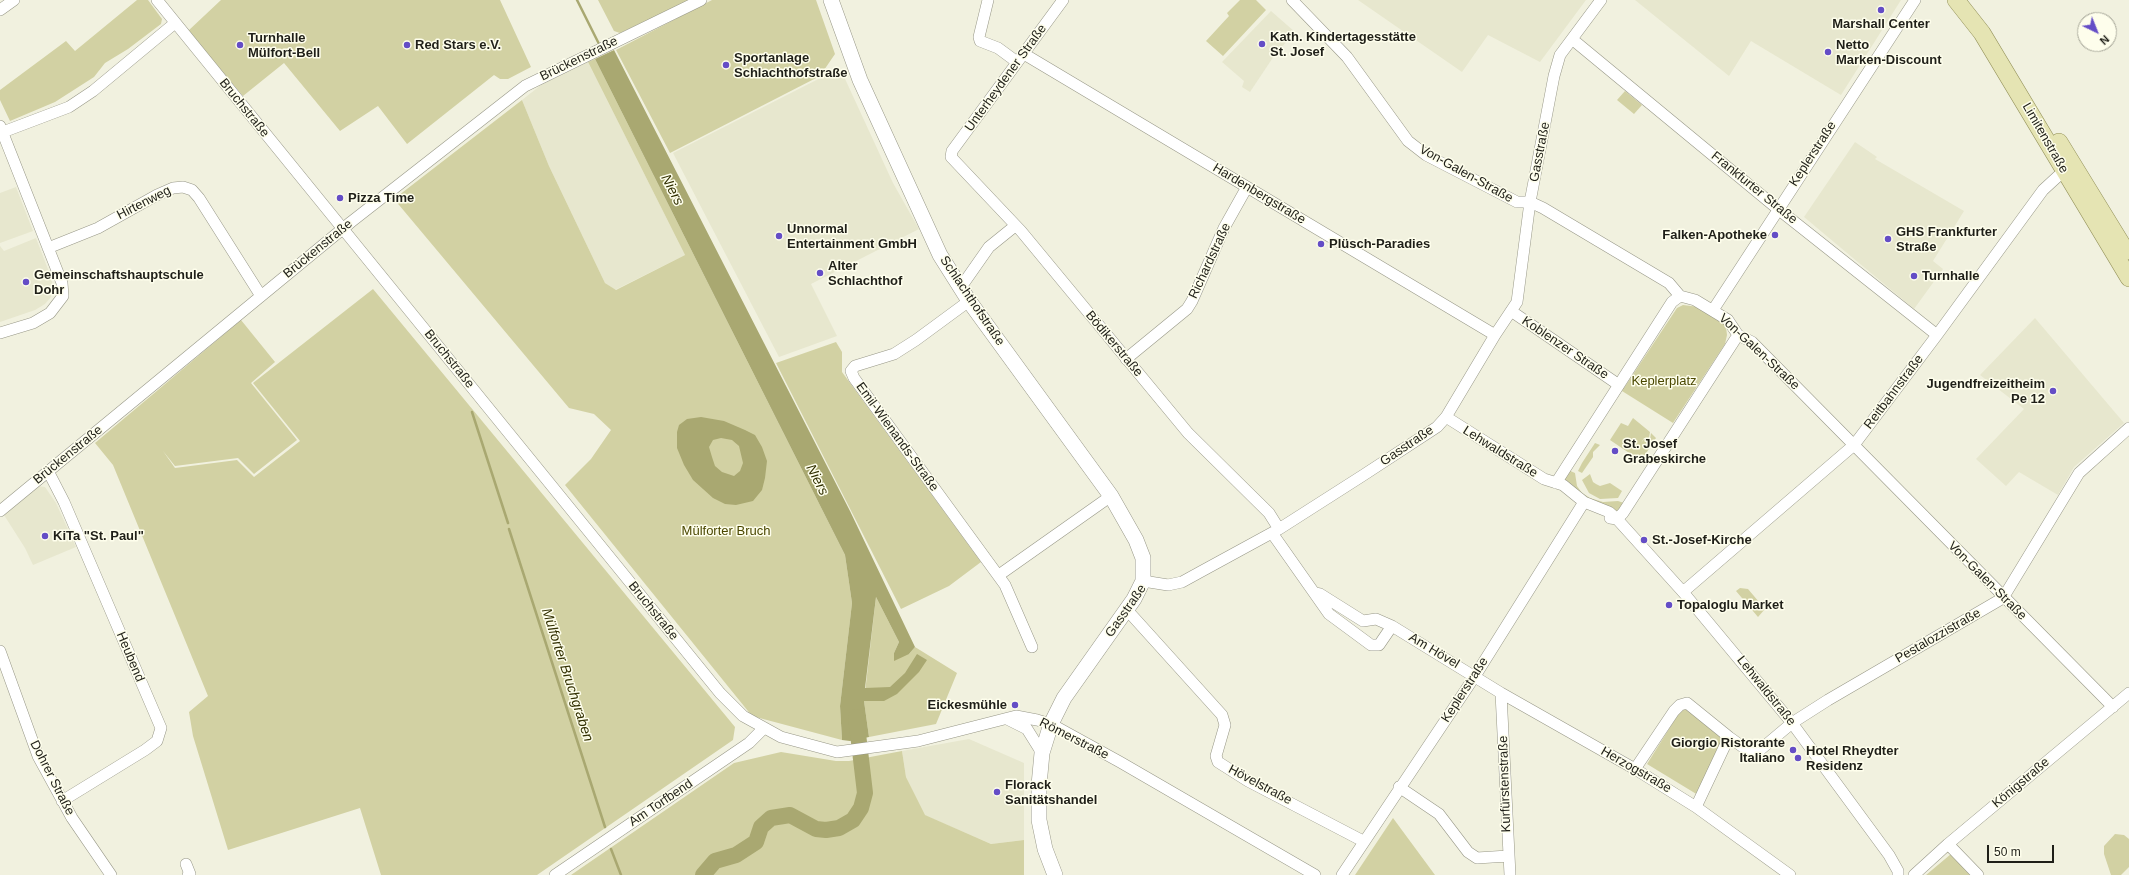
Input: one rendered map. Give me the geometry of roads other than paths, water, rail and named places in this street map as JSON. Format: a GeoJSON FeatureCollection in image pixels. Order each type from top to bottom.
{"type":"FeatureCollection","features":[{"type":"Feature","properties":{"kind":"main road","name":"Schlachthofstraße"},"geometry":{"type":"LineString","coordinates":[[831,0],[860,80],[940,255],[969,301],[1110,496],[1136,540],[1143,558],[1143,581]]}},
{"type":"Feature","properties":{"kind":"main road","name":"Limitenstraße"},"geometry":{"type":"LineString","coordinates":[[1956,0],[1982,33],[2036,121],[2129,256]]}},
{"type":"Feature","properties":{"kind":"main road","name":"Limitenstraße"},"geometry":{"type":"LineString","coordinates":[[1971,0],[2043,118],[2129,278]]}},
{"type":"Feature","properties":{"kind":"main road","name":"Gasstraße"},"geometry":{"type":"LineString","coordinates":[[1055,875],[1045,849],[1039,820],[1039,785],[1042,753],[1051,724],[1064,698],[1128,611],[1143,581]]}},
{"type":"Feature","properties":{"kind":"street"},"geometry":{"type":"LineString","coordinates":[[0,10],[14,0]]}},
{"type":"Feature","properties":{"kind":"street","name":"Bruchstraße"},"geometry":{"type":"LineString","coordinates":[[157,0],[720,693],[743,716]]}},
{"type":"Feature","properties":{"kind":"street","name":"Brückenstraße"},"geometry":{"type":"LineString","coordinates":[[0,511],[343,229],[525,86],[701,0]]}},
{"type":"Feature","properties":{"kind":"street","name":"Hardenbergstraße"},"geometry":{"type":"LineString","coordinates":[[988,0],[979,37],[980,41],[1020,58],[1247,187],[1495,335]]}},
{"type":"Feature","properties":{"kind":"street","name":"Unterheydener Straße"},"geometry":{"type":"LineString","coordinates":[[951,158],[952,151],[1063,0]]}},
{"type":"Feature","properties":{"kind":"street","name":"Von-Galen-Straße"},"geometry":{"type":"LineString","coordinates":[[1292,0],[1347,57],[1408,141],[1426,155],[1517,202],[1530,202],[1543,208],[1669,283],[1680,296],[1695,300],[1728,320],[1738,335],[1752,342],[2113,707]]}},
{"type":"Feature","properties":{"kind":"street","name":"Gasstraße"},"geometry":{"type":"LineString","coordinates":[[1143,581],[1168,584],[1182,582],[1275,530],[1368,472],[1437,427],[1446,417],[1495,335],[1517,302],[1530,202],[1554,76],[1560,54],[1601,0]]}},
{"type":"Feature","properties":{"kind":"street","name":"Keplerstraße"},"geometry":{"type":"LineString","coordinates":[[1713,310],[1778,208],[1915,0]]}},
{"type":"Feature","properties":{"kind":"street"},"geometry":{"type":"LineString","coordinates":[[0,333],[33,323],[50,313],[63,296],[62,283],[1,129],[69,107],[93,91],[175,23]]}},
{"type":"Feature","properties":{"kind":"street","name":"Frankfurter Straße"},"geometry":{"type":"LineString","coordinates":[[1572,39],[1778,208],[1938,335]]}},
{"type":"Feature","properties":{"kind":"street","name":"Bödikerstraße"},"geometry":{"type":"LineString","coordinates":[[951,158],[1015,226],[1188,433],[1269,513],[1275,530]]}},
{"type":"Feature","properties":{"kind":"street","name":"Reitbahnstraße"},"geometry":{"type":"LineString","coordinates":[[1683,592],[1854,445],[1938,335],[2042,190],[2068,166]]}},
{"type":"Feature","properties":{"kind":"street","name":"Hirtenweg"},"geometry":{"type":"LineString","coordinates":[[48,248],[98,228],[157,195],[173,188],[183,187],[192,190],[199,198],[261,296]]}},
{"type":"Feature","properties":{"kind":"street","name":"Richardstraße"},"geometry":{"type":"LineString","coordinates":[[1126,359],[1187,309],[1192,301],[1224,228],[1247,187]]}},
{"type":"Feature","properties":{"kind":"street"},"geometry":{"type":"LineString","coordinates":[[961,287],[989,247],[1015,226]]}},
{"type":"Feature","properties":{"kind":"street"},"geometry":{"type":"LineString","coordinates":[[1556,483],[1672,302],[1680,296]]}},
{"type":"Feature","properties":{"kind":"street","name":"Emil-Wienands-Straße"},"geometry":{"type":"LineString","coordinates":[[969,301],[916,340],[894,354],[855,366],[851,371],[854,378],[1005,585],[1032,648]]}},
{"type":"Feature","properties":{"kind":"street","name":"Koblenzer Straße"},"geometry":{"type":"LineString","coordinates":[[1511,311],[1619,385]]}},
{"type":"Feature","properties":{"kind":"street"},"geometry":{"type":"LineString","coordinates":[[1617,519],[1623,513],[1738,335]]}},
{"type":"Feature","properties":{"kind":"street","name":"Lehwaldstraße"},"geometry":{"type":"LineString","coordinates":[[1446,417],[1544,479],[1556,483],[1558,489],[1583,504],[1609,512],[1617,519],[1683,592],[1792,722],[1889,855],[1898,871],[1898,875]]}},
{"type":"Feature","properties":{"kind":"street","name":"Pestalozzistraße"},"geometry":{"type":"LineString","coordinates":[[1729,737],[1754,755],[1792,722],[2004,598],[2079,473],[2129,428]]}},
{"type":"Feature","properties":{"kind":"street","name":"Heubend"},"geometry":{"type":"LineString","coordinates":[[48,471],[64,502],[161,728],[157,741],[146,750],[62,801]]}},
{"type":"Feature","properties":{"kind":"street"},"geometry":{"type":"LineString","coordinates":[[999,576],[1110,496]]}},
{"type":"Feature","properties":{"kind":"street","name":"Keplerstraße"},"geometry":{"type":"LineString","coordinates":[[1342,875],[1399,787],[1475,676],[1583,504]]}},
{"type":"Feature","properties":{"kind":"street","name":"Am Hövel"},"geometry":{"type":"LineString","coordinates":[[1275,530],[1329,614],[1371,645],[1379,645],[1392,626]]}},
{"type":"Feature","properties":{"kind":"street","name":"Am Hövel"},"geometry":{"type":"LineString","coordinates":[[1315,593],[1320,594],[1363,622],[1376,619],[1392,626],[1475,676]]}},
{"type":"Feature","properties":{"kind":"street","name":"Hövelstraße"},"geometry":{"type":"LineString","coordinates":[[1128,611],[1222,715],[1225,725],[1216,756],[1218,762],[1248,781],[1364,841]]}},
{"type":"Feature","properties":{"kind":"street","name":"Dohrer Straße"},"geometry":{"type":"LineString","coordinates":[[0,651],[38,756],[62,801],[111,875]]}},
{"type":"Feature","properties":{"kind":"street","name":"Herzogstraße"},"geometry":{"type":"LineString","coordinates":[[1475,676],[1501,693],[1635,769],[1696,807],[1790,875]]}},
{"type":"Feature","properties":{"kind":"street","name":"Kurfürstenstraße"},"geometry":{"type":"LineString","coordinates":[[1501,693],[1510,875]]}},
{"type":"Feature","properties":{"kind":"street","name":"Königstraße"},"geometry":{"type":"LineString","coordinates":[[1914,875],[1948,844],[2129,694]]}},
{"type":"Feature","properties":{"kind":"street"},"geometry":{"type":"LineString","coordinates":[[1635,769],[1674,711],[1680,705],[1687,704],[1729,737],[1696,807]]}},
{"type":"Feature","properties":{"kind":"street","name":"Römerstraße"},"geometry":{"type":"LineString","coordinates":[[743,716],[781,737],[837,752],[850,752],[918,741],[1016,716],[1051,724],[1315,875]]}},
{"type":"Feature","properties":{"kind":"street"},"geometry":{"type":"LineString","coordinates":[[1004,718],[1027,729],[1042,753]]}},
{"type":"Feature","properties":{"kind":"street","name":"Am Torfbend"},"geometry":{"type":"LineString","coordinates":[[555,875],[749,743],[764,728]]}},
{"type":"Feature","properties":{"kind":"street"},"geometry":{"type":"LineString","coordinates":[[1399,787],[1439,814],[1468,852],[1477,858],[1508,856]]}},
{"type":"Feature","properties":{"kind":"street"},"geometry":{"type":"LineString","coordinates":[[1948,844],[1978,875]]}},
{"type":"Feature","properties":{"kind":"water"},"geometry":{"type":"Polygon","coordinates":[[[614,50],[850,511],[915,647],[909,654],[894,661],[894,653],[899,642],[876,597],[865,688],[890,687],[905,673],[917,654],[927,660],[919,672],[897,694],[884,701],[864,701],[869,737],[850,741],[842,740],[840,706],[852,603],[845,555],[595,59],[614,50]]]}},
{"type":"Feature","properties":{"kind":"water"},"geometry":{"type":"Polygon","coordinates":[[[701,417],[724,421],[755,435],[762,447],[767,461],[762,490],[753,501],[736,505],[725,504],[713,498],[693,480],[684,465],[677,448],[677,432],[679,425],[687,419],[701,417]],[[721,438],[713,440],[709,447],[715,466],[722,472],[734,476],[740,471],[743,463],[739,446],[732,440],[721,438]]]}},
{"type":"Feature","properties":{"kind":"waterway","name":"Niers"},"geometry":{"type":"LineString","coordinates":[[577,0],[600,46]]}},
{"type":"Feature","properties":{"kind":"waterway","name":"Mülforter Bruchgraben"},"geometry":{"type":"LineString","coordinates":[[472,412],[508,523]]}},
{"type":"Feature","properties":{"kind":"waterway","name":"Mülforter Bruchgraben"},"geometry":{"type":"LineString","coordinates":[[509,529],[605,827]]}},
{"type":"Feature","properties":{"kind":"waterway","name":"Niers"},"geometry":{"type":"LineString","coordinates":[[703,875],[715,861],[736,855],[756,842],[761,827],[771,818],[790,815],[816,829],[826,830],[839,828],[853,820],[861,808],[865,793],[856,717]]}},
{"type":"Feature","properties":{"kind":"waterway","name":"Mülforter Bruchgraben"},"geometry":{"type":"LineString","coordinates":[[611,849],[621,875]]}},
{"type":"Feature","properties":{"kind":"place","name":"Marshall Center"},"geometry":{"type":"Point","coordinates":[1881,10]}},
{"type":"Feature","properties":{"kind":"place","name":"Kath. Kindertagesstätte St. Josef"},"geometry":{"type":"Point","coordinates":[1262,44]}},
{"type":"Feature","properties":{"kind":"place","name":"Turnhalle Mülfort-Bell"},"geometry":{"type":"Point","coordinates":[240,45]}},
{"type":"Feature","properties":{"kind":"place","name":"Red Stars e.V."},"geometry":{"type":"Point","coordinates":[407,45]}},
{"type":"Feature","properties":{"kind":"place","name":"Netto Marken-Discount"},"geometry":{"type":"Point","coordinates":[1828,52]}},
{"type":"Feature","properties":{"kind":"place","name":"Sportanlage Schlachthofstraße"},"geometry":{"type":"Point","coordinates":[726,65]}},
{"type":"Feature","properties":{"kind":"place","name":"Pizza Time"},"geometry":{"type":"Point","coordinates":[340,198]}},
{"type":"Feature","properties":{"kind":"place","name":"Falken-Apotheke"},"geometry":{"type":"Point","coordinates":[1775,235]}},
{"type":"Feature","properties":{"kind":"place","name":"Unnormal Entertainment GmbH"},"geometry":{"type":"Point","coordinates":[779,236]}},
{"type":"Feature","properties":{"kind":"place","name":"GHS Frankfurter Straße"},"geometry":{"type":"Point","coordinates":[1888,239]}},
{"type":"Feature","properties":{"kind":"place","name":"Plüsch-Paradies"},"geometry":{"type":"Point","coordinates":[1321,244]}},
{"type":"Feature","properties":{"kind":"place","name":"Alter Schlachthof"},"geometry":{"type":"Point","coordinates":[820,273]}},
{"type":"Feature","properties":{"kind":"place","name":"Turnhalle"},"geometry":{"type":"Point","coordinates":[1914,276]}},
{"type":"Feature","properties":{"kind":"place","name":"Gemeinschaftshauptschule Dohr"},"geometry":{"type":"Point","coordinates":[26,282]}},
{"type":"Feature","properties":{"kind":"place","name":"Jugendfreizeitheim Pe 12"},"geometry":{"type":"Point","coordinates":[2053,391]}},
{"type":"Feature","properties":{"kind":"place","name":"St. Josef Grabeskirche"},"geometry":{"type":"Point","coordinates":[1615,451]}},
{"type":"Feature","properties":{"kind":"place","name":"KiTa \"St. Paul\""},"geometry":{"type":"Point","coordinates":[45,536]}},
{"type":"Feature","properties":{"kind":"place","name":"St.-Josef-Kirche"},"geometry":{"type":"Point","coordinates":[1644,540]}},
{"type":"Feature","properties":{"kind":"place","name":"Topaloglu Market"},"geometry":{"type":"Point","coordinates":[1669,605]}},
{"type":"Feature","properties":{"kind":"place","name":"Eickesmühle"},"geometry":{"type":"Point","coordinates":[1015,705]}},
{"type":"Feature","properties":{"kind":"place","name":"Giorgio Ristorante Italiano"},"geometry":{"type":"Point","coordinates":[1793,750]}},
{"type":"Feature","properties":{"kind":"place","name":"Hotel Rheydter Residenz"},"geometry":{"type":"Point","coordinates":[1798,758]}},
{"type":"Feature","properties":{"kind":"place","name":"Florack Sanitätshandel"},"geometry":{"type":"Point","coordinates":[997,792]}},
{"type":"Feature","properties":{"kind":"park label","name":"Keplerplatz"},"geometry":{"type":"Point","coordinates":[1664,381]}},
{"type":"Feature","properties":{"kind":"park label","name":"Mülforter Bruch"},"geometry":{"type":"Point","coordinates":[726,531]}}]}
